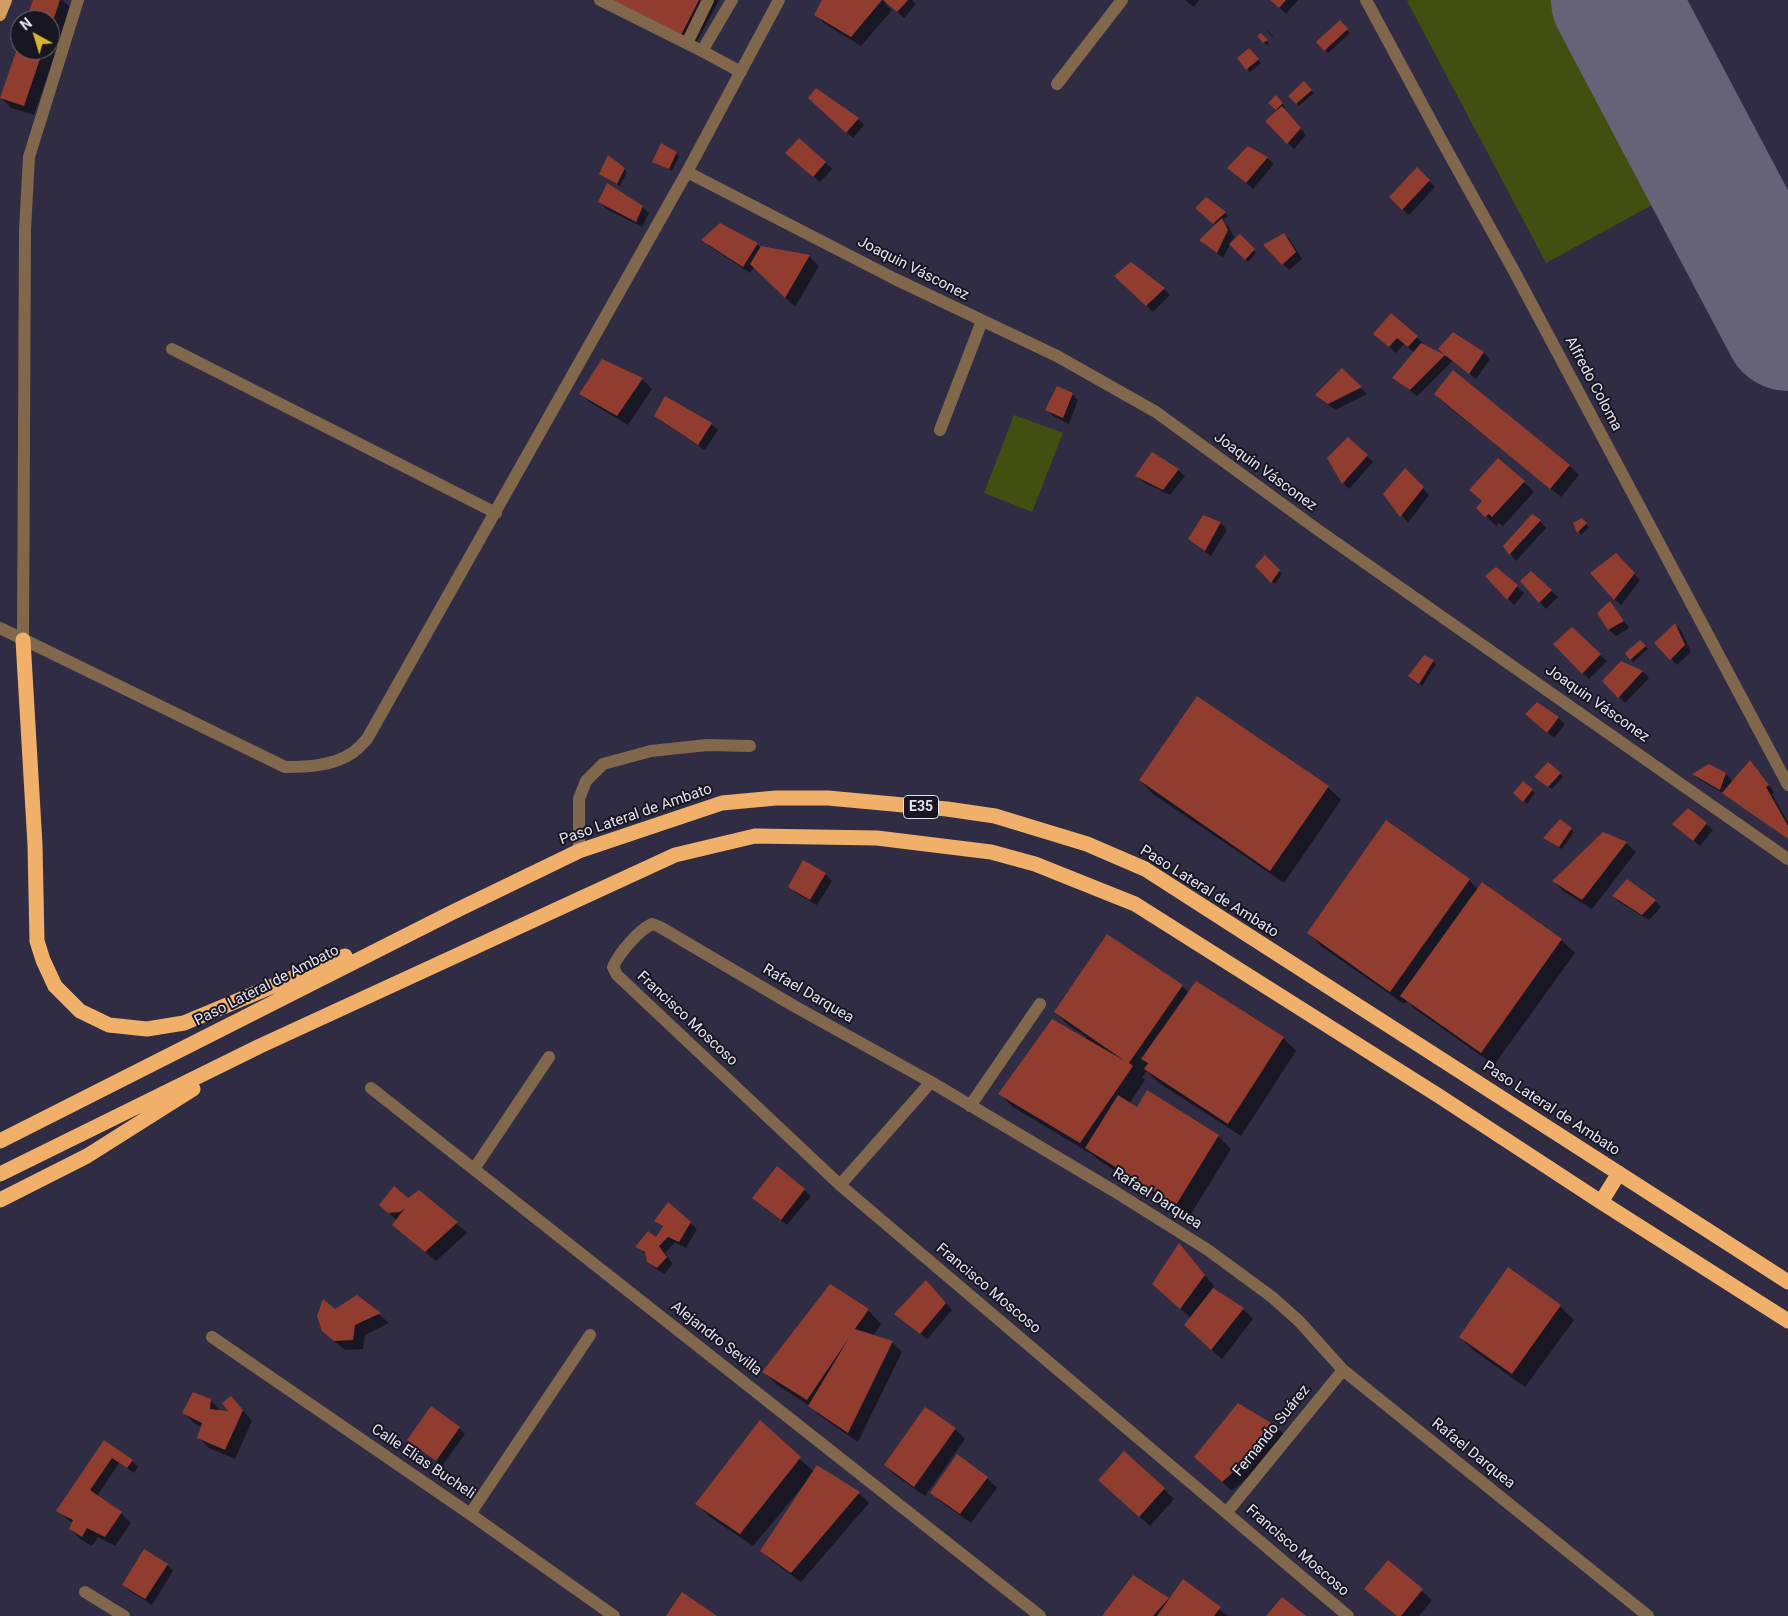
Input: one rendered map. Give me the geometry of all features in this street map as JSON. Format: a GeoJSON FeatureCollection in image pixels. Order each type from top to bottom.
{"type":"FeatureCollection","features":[{"type":"Feature","properties":{"kind":"highway"},"geometry":{"type":"LineString","coordinates":[[23,640],[35,845],[37,941],[54,986],[80,1011],[109,1025],[147,1029],[184,1023],[451,913]]}},
{"type":"Feature","properties":{"kind":"highway","name":"Paso Lateral de Ambato"},"geometry":{"type":"LineString","coordinates":[[0,1141],[451,913],[579,851],[722,803],[776,798],[828,798],[947,809],[994,816],[1087,844],[1145,869],[1788,1282]]}},
{"type":"Feature","properties":{"kind":"highway"},"geometry":{"type":"LineString","coordinates":[[0,1174],[260,1046],[675,855],[755,836],[877,838],[991,852],[1035,864],[1135,904],[1788,1321]]}},
{"type":"Feature","properties":{"kind":"highway"},"geometry":{"type":"LineString","coordinates":[[0,1200],[87,1156],[260,1046]]}},
{"type":"Feature","properties":{"kind":"highway"},"geometry":{"type":"LineString","coordinates":[[1600,1202],[1619,1173]]}},
{"type":"Feature","properties":{"kind":"main road"},"geometry":{"type":"LineString","coordinates":[[0,15],[6,0]]}},
{"type":"Feature","properties":{"kind":"street"},"geometry":{"type":"LineString","coordinates":[[23,640],[24,239],[29,157],[78,0]]}},
{"type":"Feature","properties":{"kind":"street"},"geometry":{"type":"LineString","coordinates":[[600,0],[742,72]]}},
{"type":"Feature","properties":{"kind":"street"},"geometry":{"type":"LineString","coordinates":[[687,43],[708,0]]}},
{"type":"Feature","properties":{"kind":"street"},"geometry":{"type":"LineString","coordinates":[[702,52],[732,0]]}},
{"type":"Feature","properties":{"kind":"street"},"geometry":{"type":"LineString","coordinates":[[0,628],[285,767],[307,767],[334,761],[352,753],[367,739],[496,513],[687,172],[779,0]]}},
{"type":"Feature","properties":{"kind":"street"},"geometry":{"type":"LineString","coordinates":[[1057,84],[1122,0]]}},
{"type":"Feature","properties":{"kind":"street","name":"Alfredo Coloma"},"geometry":{"type":"LineString","coordinates":[[1366,0],[1514,270],[1788,785]]}},
{"type":"Feature","properties":{"kind":"street","name":"Joaquin Vásconez"},"geometry":{"type":"LineString","coordinates":[[687,172],[982,321],[1057,356],[1156,412],[1318,530],[1788,859]]}},
{"type":"Feature","properties":{"kind":"street"},"geometry":{"type":"LineString","coordinates":[[940,430],[982,321]]}},
{"type":"Feature","properties":{"kind":"street"},"geometry":{"type":"LineString","coordinates":[[172,349],[496,513]]}},
{"type":"Feature","properties":{"kind":"street"},"geometry":{"type":"LineString","coordinates":[[579,851],[579,799],[586,781],[603,764],[651,751],[707,745],[750,746]]}},
{"type":"Feature","properties":{"kind":"street","name":"Rafael Darquea"},"geometry":{"type":"LineString","coordinates":[[617,975],[613,967],[616,958],[644,928],[652,924],[931,1082],[1114,1191],[1208,1250],[1272,1297],[1298,1321],[1343,1370],[1648,1616]]}},
{"type":"Feature","properties":{"kind":"street","name":"Francisco Moscoso"},"geometry":{"type":"LineString","coordinates":[[617,975],[840,1185],[1348,1616]]}},
{"type":"Feature","properties":{"kind":"street"},"geometry":{"type":"LineString","coordinates":[[970,1106],[1040,1004]]}},
{"type":"Feature","properties":{"kind":"street"},"geometry":{"type":"LineString","coordinates":[[474,1169],[549,1057]]}},
{"type":"Feature","properties":{"kind":"street"},"geometry":{"type":"LineString","coordinates":[[840,1185],[931,1082]]}},
{"type":"Feature","properties":{"kind":"street","name":"Alejandro Sevilla"},"geometry":{"type":"LineString","coordinates":[[371,1088],[1040,1616]]}},
{"type":"Feature","properties":{"kind":"street"},"geometry":{"type":"LineString","coordinates":[[470,1514],[590,1336]]}},
{"type":"Feature","properties":{"kind":"street","name":"Calle Elias Bucheli"},"geometry":{"type":"LineString","coordinates":[[212,1337],[470,1514],[614,1616]]}},
{"type":"Feature","properties":{"kind":"street","name":"Fernando Suárez"},"geometry":{"type":"LineString","coordinates":[[1227,1512],[1343,1370]]}},
{"type":"Feature","properties":{"kind":"street"},"geometry":{"type":"LineString","coordinates":[[86,1592],[124,1616]]}},
{"type":"Feature","properties":{"kind":"green space"},"geometry":{"type":"Polygon","coordinates":[[[1572,0],[1676,192],[1546,263],[1407,1],[1572,0]]]}},
{"type":"Feature","properties":{"kind":"green space"},"geometry":{"type":"Polygon","coordinates":[[[1014,415],[1063,433],[1032,512],[984,493],[1014,415]]]}},
{"type":"Feature","properties":{"kind":"building"},"geometry":{"type":"Polygon","coordinates":[[[33,0],[60,0],[57,10],[30,10],[33,0]]]}},
{"type":"Feature","properties":{"kind":"building"},"geometry":{"type":"Polygon","coordinates":[[[609,0],[699,0],[680,37],[609,0]]]}},
{"type":"Feature","properties":{"kind":"building"},"geometry":{"type":"Polygon","coordinates":[[[822,0],[882,0],[851,37],[814,15],[822,0]]]}},
{"type":"Feature","properties":{"kind":"building"},"geometry":{"type":"Polygon","coordinates":[[[883,0],[908,0],[897,12],[883,0]]]}},
{"type":"Feature","properties":{"kind":"building"},"geometry":{"type":"Polygon","coordinates":[[[1270,0],[1286,0],[1279,8],[1270,0]]]}},
{"type":"Feature","properties":{"kind":"building"},"geometry":{"type":"Polygon","coordinates":[[[1340,20],[1348,29],[1324,51],[1316,42],[1340,20]]]}},
{"type":"Feature","properties":{"kind":"building"},"geometry":{"type":"Polygon","coordinates":[[[1261,33],[1268,40],[1263,43],[1257,36],[1261,33]]]}},
{"type":"Feature","properties":{"kind":"building"},"geometry":{"type":"Polygon","coordinates":[[[1249,48],[1259,59],[1246,70],[1237,58],[1249,48]]]}},
{"type":"Feature","properties":{"kind":"building"},"geometry":{"type":"Polygon","coordinates":[[[13,60],[40,60],[24,106],[0,98],[13,60]]]}},
{"type":"Feature","properties":{"kind":"building"},"geometry":{"type":"Polygon","coordinates":[[[1304,81],[1312,90],[1296,104],[1288,96],[1304,81]]]}},
{"type":"Feature","properties":{"kind":"building"},"geometry":{"type":"Polygon","coordinates":[[[816,88],[859,118],[846,133],[808,98],[816,88]]]}},
{"type":"Feature","properties":{"kind":"building"},"geometry":{"type":"Polygon","coordinates":[[[1276,95],[1283,103],[1276,110],[1268,103],[1276,95]]]}},
{"type":"Feature","properties":{"kind":"building"},"geometry":{"type":"Polygon","coordinates":[[[1282,106],[1301,128],[1287,144],[1265,121],[1282,106]]]}},
{"type":"Feature","properties":{"kind":"building"},"geometry":{"type":"Polygon","coordinates":[[[799,138],[826,162],[813,177],[785,153],[799,138]]]}},
{"type":"Feature","properties":{"kind":"building"},"geometry":{"type":"Polygon","coordinates":[[[661,143],[677,152],[669,169],[652,162],[661,143]]]}},
{"type":"Feature","properties":{"kind":"building"},"geometry":{"type":"Polygon","coordinates":[[[1248,146],[1268,157],[1246,183],[1227,168],[1248,146]]]}},
{"type":"Feature","properties":{"kind":"building"},"geometry":{"type":"Polygon","coordinates":[[[608,155],[625,168],[617,184],[599,174],[608,155]]]}},
{"type":"Feature","properties":{"kind":"building"},"geometry":{"type":"Polygon","coordinates":[[[1417,167],[1430,180],[1402,210],[1389,197],[1417,167]]]}},
{"type":"Feature","properties":{"kind":"building"},"geometry":{"type":"Polygon","coordinates":[[[607,183],[643,206],[636,222],[598,202],[607,183]]]}},
{"type":"Feature","properties":{"kind":"building"},"geometry":{"type":"Polygon","coordinates":[[[1206,197],[1226,212],[1213,224],[1195,208],[1206,197]]]}},
{"type":"Feature","properties":{"kind":"building"},"geometry":{"type":"Polygon","coordinates":[[[1222,218],[1228,230],[1217,253],[1199,240],[1222,218]]]}},
{"type":"Feature","properties":{"kind":"building"},"geometry":{"type":"Polygon","coordinates":[[[720,223],[758,243],[743,267],[701,240],[720,223]]]}},
{"type":"Feature","properties":{"kind":"building"},"geometry":{"type":"Polygon","coordinates":[[[1284,233],[1296,252],[1282,265],[1263,245],[1284,233]]]}},
{"type":"Feature","properties":{"kind":"building"},"geometry":{"type":"Polygon","coordinates":[[[1240,234],[1255,249],[1245,260],[1229,244],[1240,234]]]}},
{"type":"Feature","properties":{"kind":"building"},"geometry":{"type":"Polygon","coordinates":[[[761,246],[810,255],[785,298],[750,264],[761,246]]]}},
{"type":"Feature","properties":{"kind":"building"},"geometry":{"type":"Polygon","coordinates":[[[1131,262],[1165,288],[1146,306],[1114,276],[1131,262]]]}},
{"type":"Feature","properties":{"kind":"building"},"geometry":{"type":"Polygon","coordinates":[[[1391,313],[1418,336],[1408,347],[1397,338],[1389,347],[1373,334],[1391,313]]]}},
{"type":"Feature","properties":{"kind":"building"},"geometry":{"type":"Polygon","coordinates":[[[1453,332],[1484,352],[1469,374],[1438,349],[1453,332]]]}},
{"type":"Feature","properties":{"kind":"building"},"geometry":{"type":"Polygon","coordinates":[[[1421,343],[1445,355],[1410,390],[1392,378],[1421,343]]]}},
{"type":"Feature","properties":{"kind":"building"},"geometry":{"type":"Polygon","coordinates":[[[602,359],[643,378],[617,416],[579,394],[602,359]]]}},
{"type":"Feature","properties":{"kind":"building"},"geometry":{"type":"Polygon","coordinates":[[[1342,368],[1362,387],[1328,404],[1315,395],[1342,368]]]}},
{"type":"Feature","properties":{"kind":"building"},"geometry":{"type":"Polygon","coordinates":[[[1453,370],[1570,465],[1550,489],[1434,394],[1453,370]]]}},
{"type":"Feature","properties":{"kind":"building"},"geometry":{"type":"Polygon","coordinates":[[[1057,386],[1073,393],[1063,418],[1045,410],[1057,386]]]}},
{"type":"Feature","properties":{"kind":"building"},"geometry":{"type":"Polygon","coordinates":[[[665,396],[712,423],[698,445],[654,416],[665,396]]]}},
{"type":"Feature","properties":{"kind":"building"},"geometry":{"type":"Polygon","coordinates":[[[1348,437],[1368,455],[1342,484],[1327,458],[1348,437]]]}},
{"type":"Feature","properties":{"kind":"building"},"geometry":{"type":"Polygon","coordinates":[[[1152,452],[1179,469],[1163,490],[1135,476],[1152,452]]]}},
{"type":"Feature","properties":{"kind":"building"},"geometry":{"type":"Polygon","coordinates":[[[1498,458],[1525,481],[1492,517],[1489,514],[1485,517],[1476,508],[1482,501],[1469,490],[1498,458]]]}},
{"type":"Feature","properties":{"kind":"building"},"geometry":{"type":"Polygon","coordinates":[[[1405,468],[1424,487],[1400,517],[1383,494],[1405,468]]]}},
{"type":"Feature","properties":{"kind":"building"},"geometry":{"type":"Polygon","coordinates":[[[1532,514],[1541,520],[1509,555],[1503,546],[1532,514]]]}},
{"type":"Feature","properties":{"kind":"building"},"geometry":{"type":"Polygon","coordinates":[[[1203,515],[1221,522],[1205,551],[1188,539],[1203,515]]]}},
{"type":"Feature","properties":{"kind":"building"},"geometry":{"type":"Polygon","coordinates":[[[1582,518],[1587,523],[1577,533],[1573,523],[1582,518]]]}},
{"type":"Feature","properties":{"kind":"building"},"geometry":{"type":"Polygon","coordinates":[[[1616,553],[1635,573],[1614,600],[1590,573],[1616,553]]]}},
{"type":"Feature","properties":{"kind":"building"},"geometry":{"type":"Polygon","coordinates":[[[1265,555],[1280,570],[1271,583],[1255,566],[1265,555]]]}},
{"type":"Feature","properties":{"kind":"building"},"geometry":{"type":"Polygon","coordinates":[[[1496,567],[1518,585],[1507,600],[1485,576],[1496,567]]]}},
{"type":"Feature","properties":{"kind":"building"},"geometry":{"type":"Polygon","coordinates":[[[1531,571],[1552,590],[1539,603],[1520,581],[1531,571]]]}},
{"type":"Feature","properties":{"kind":"building"},"geometry":{"type":"Polygon","coordinates":[[[1610,601],[1624,621],[1608,630],[1597,613],[1610,601]]]}},
{"type":"Feature","properties":{"kind":"building"},"geometry":{"type":"Polygon","coordinates":[[[1675,623],[1685,645],[1670,660],[1654,643],[1675,623]]]}},
{"type":"Feature","properties":{"kind":"building"},"geometry":{"type":"Polygon","coordinates":[[[1572,627],[1601,654],[1582,674],[1553,644],[1572,627]]]}},
{"type":"Feature","properties":{"kind":"building"},"geometry":{"type":"Polygon","coordinates":[[[1640,640],[1646,646],[1630,660],[1625,653],[1640,640]]]}},
{"type":"Feature","properties":{"kind":"building"},"geometry":{"type":"Polygon","coordinates":[[[1424,655],[1434,660],[1419,684],[1408,676],[1424,655]]]}},
{"type":"Feature","properties":{"kind":"building"},"geometry":{"type":"Polygon","coordinates":[[[1621,661],[1643,671],[1618,698],[1602,681],[1621,661]]]}},
{"type":"Feature","properties":{"kind":"building"},"geometry":{"type":"Polygon","coordinates":[[[1197,696],[1329,786],[1270,871],[1139,780],[1197,696]]]}},
{"type":"Feature","properties":{"kind":"building"},"geometry":{"type":"Polygon","coordinates":[[[1537,702],[1559,717],[1547,733],[1525,714],[1537,702]]]}},
{"type":"Feature","properties":{"kind":"building"},"geometry":{"type":"Polygon","coordinates":[[[1750,760],[1769,785],[1766,787],[1788,826],[1788,839],[1722,793],[1750,760]]]}},
{"type":"Feature","properties":{"kind":"building"},"geometry":{"type":"Polygon","coordinates":[[[1548,762],[1561,773],[1548,787],[1534,777],[1548,762]]]}},
{"type":"Feature","properties":{"kind":"building"},"geometry":{"type":"Polygon","coordinates":[[[1709,764],[1726,773],[1720,790],[1692,774],[1709,764]]]}},
{"type":"Feature","properties":{"kind":"building"},"geometry":{"type":"Polygon","coordinates":[[[1523,781],[1533,789],[1523,802],[1513,793],[1523,781]]]}},
{"type":"Feature","properties":{"kind":"building"},"geometry":{"type":"Polygon","coordinates":[[[1688,808],[1707,823],[1693,841],[1672,824],[1688,808]]]}},
{"type":"Feature","properties":{"kind":"building"},"geometry":{"type":"Polygon","coordinates":[[[1560,819],[1572,828],[1559,847],[1543,838],[1560,819]]]}},
{"type":"Feature","properties":{"kind":"building"},"geometry":{"type":"Polygon","coordinates":[[[1386,820],[1470,879],[1390,992],[1307,933],[1386,820]]]}},
{"type":"Feature","properties":{"kind":"building"},"geometry":{"type":"Polygon","coordinates":[[[1603,832],[1627,842],[1582,900],[1552,881],[1603,832]]]}},
{"type":"Feature","properties":{"kind":"building"},"geometry":{"type":"Polygon","coordinates":[[[803,860],[826,873],[810,900],[788,887],[803,860]]]}},
{"type":"Feature","properties":{"kind":"building"},"geometry":{"type":"Polygon","coordinates":[[[1627,879],[1656,900],[1642,915],[1612,896],[1627,879]]]}},
{"type":"Feature","properties":{"kind":"building"},"geometry":{"type":"Polygon","coordinates":[[[1482,882],[1562,939],[1481,1053],[1400,996],[1482,882]]]}},
{"type":"Feature","properties":{"kind":"building"},"geometry":{"type":"Polygon","coordinates":[[[1107,934],[1183,985],[1129,1063],[1133,1066],[1080,1143],[998,1094],[1052,1019],[1125,1061],[1054,1012],[1107,934]]]}},
{"type":"Feature","properties":{"kind":"building"},"geometry":{"type":"Polygon","coordinates":[[[1196,981],[1284,1037],[1228,1124],[1144,1069],[1148,1063],[1141,1059],[1196,981]]]}},
{"type":"Feature","properties":{"kind":"building"},"geometry":{"type":"Polygon","coordinates":[[[1147,1090],[1219,1135],[1176,1205],[1085,1148],[1118,1095],[1137,1107],[1147,1090]]]}},
{"type":"Feature","properties":{"kind":"building"},"geometry":{"type":"Polygon","coordinates":[[[777,1166],[805,1189],[781,1220],[752,1198],[777,1166]]]}},
{"type":"Feature","properties":{"kind":"building"},"geometry":{"type":"Polygon","coordinates":[[[394,1186],[408,1198],[419,1190],[458,1222],[425,1252],[392,1225],[405,1208],[400,1212],[388,1213],[379,1205],[394,1186]]]}},
{"type":"Feature","properties":{"kind":"building"},"geometry":{"type":"Polygon","coordinates":[[[668,1202],[691,1222],[679,1242],[668,1237],[659,1246],[667,1257],[657,1268],[647,1262],[645,1252],[635,1247],[648,1231],[656,1237],[663,1226],[654,1221],[668,1202]]]}},
{"type":"Feature","properties":{"kind":"building"},"geometry":{"type":"Polygon","coordinates":[[[1179,1243],[1205,1275],[1180,1309],[1152,1284],[1179,1243]]]}},
{"type":"Feature","properties":{"kind":"building"},"geometry":{"type":"Polygon","coordinates":[[[1508,1267],[1561,1305],[1512,1374],[1459,1337],[1508,1267]]]}},
{"type":"Feature","properties":{"kind":"building"},"geometry":{"type":"Polygon","coordinates":[[[926,1280],[946,1303],[920,1334],[894,1314],[926,1280]]]}},
{"type":"Feature","properties":{"kind":"building"},"geometry":{"type":"Polygon","coordinates":[[[830,1284],[869,1309],[855,1329],[893,1341],[848,1433],[808,1406],[849,1338],[807,1400],[762,1372],[830,1284]]]}},
{"type":"Feature","properties":{"kind":"building"},"geometry":{"type":"Polygon","coordinates":[[[1213,1288],[1244,1308],[1211,1350],[1184,1325],[1213,1288]]]}},
{"type":"Feature","properties":{"kind":"building"},"geometry":{"type":"Polygon","coordinates":[[[357,1295],[381,1313],[355,1325],[353,1340],[334,1341],[322,1331],[317,1316],[323,1299],[335,1309],[357,1295]]]}},
{"type":"Feature","properties":{"kind":"building"},"geometry":{"type":"Polygon","coordinates":[[[193,1392],[211,1399],[210,1409],[228,1411],[222,1403],[231,1396],[243,1410],[225,1450],[197,1438],[202,1423],[182,1413],[193,1392]]]}},
{"type":"Feature","properties":{"kind":"building"},"geometry":{"type":"Polygon","coordinates":[[[1238,1403],[1281,1429],[1222,1482],[1194,1457],[1238,1403]]]}},
{"type":"Feature","properties":{"kind":"building"},"geometry":{"type":"Polygon","coordinates":[[[431,1406],[460,1427],[436,1461],[407,1440],[431,1406]]]}},
{"type":"Feature","properties":{"kind":"building"},"geometry":{"type":"Polygon","coordinates":[[[925,1407],[956,1428],[914,1487],[884,1465],[925,1407]]]}},
{"type":"Feature","properties":{"kind":"building"},"geometry":{"type":"Polygon","coordinates":[[[760,1420],[801,1457],[740,1534],[695,1504],[760,1420]]]}},
{"type":"Feature","properties":{"kind":"building"},"geometry":{"type":"Polygon","coordinates":[[[104,1440],[133,1460],[127,1468],[112,1458],[90,1490],[122,1512],[105,1537],[87,1528],[82,1537],[69,1529],[73,1520],[56,1511],[104,1440]]]}},
{"type":"Feature","properties":{"kind":"building"},"geometry":{"type":"Polygon","coordinates":[[[1124,1451],[1165,1488],[1139,1517],[1098,1480],[1124,1451]]]}},
{"type":"Feature","properties":{"kind":"building"},"geometry":{"type":"Polygon","coordinates":[[[957,1454],[988,1477],[960,1514],[930,1493],[957,1454]]]}},
{"type":"Feature","properties":{"kind":"building"},"geometry":{"type":"Polygon","coordinates":[[[817,1465],[860,1492],[791,1573],[760,1551],[817,1465]]]}},
{"type":"Feature","properties":{"kind":"building"},"geometry":{"type":"Polygon","coordinates":[[[144,1549],[168,1564],[145,1599],[122,1585],[144,1549]]]}},
{"type":"Feature","properties":{"kind":"building"},"geometry":{"type":"Polygon","coordinates":[[[1388,1560],[1423,1589],[1401,1616],[1397,1616],[1364,1589],[1388,1560]]]}},
{"type":"Feature","properties":{"kind":"building"},"geometry":{"type":"Polygon","coordinates":[[[1133,1575],[1169,1598],[1153,1616],[1102,1616],[1133,1575]]]}},
{"type":"Feature","properties":{"kind":"building"},"geometry":{"type":"Polygon","coordinates":[[[1183,1579],[1221,1607],[1214,1616],[1157,1616],[1183,1579]]]}},
{"type":"Feature","properties":{"kind":"building"},"geometry":{"type":"Polygon","coordinates":[[[682,1592],[717,1616],[666,1616],[682,1592]]]}},
{"type":"Feature","properties":{"kind":"building"},"geometry":{"type":"Polygon","coordinates":[[[1282,1597],[1306,1616],[1266,1616],[1282,1597]]]}},
{"type":"Feature","properties":{"kind":"runway"},"geometry":{"type":"LineString","coordinates":[[1615,0],[1788,327]]}}]}
